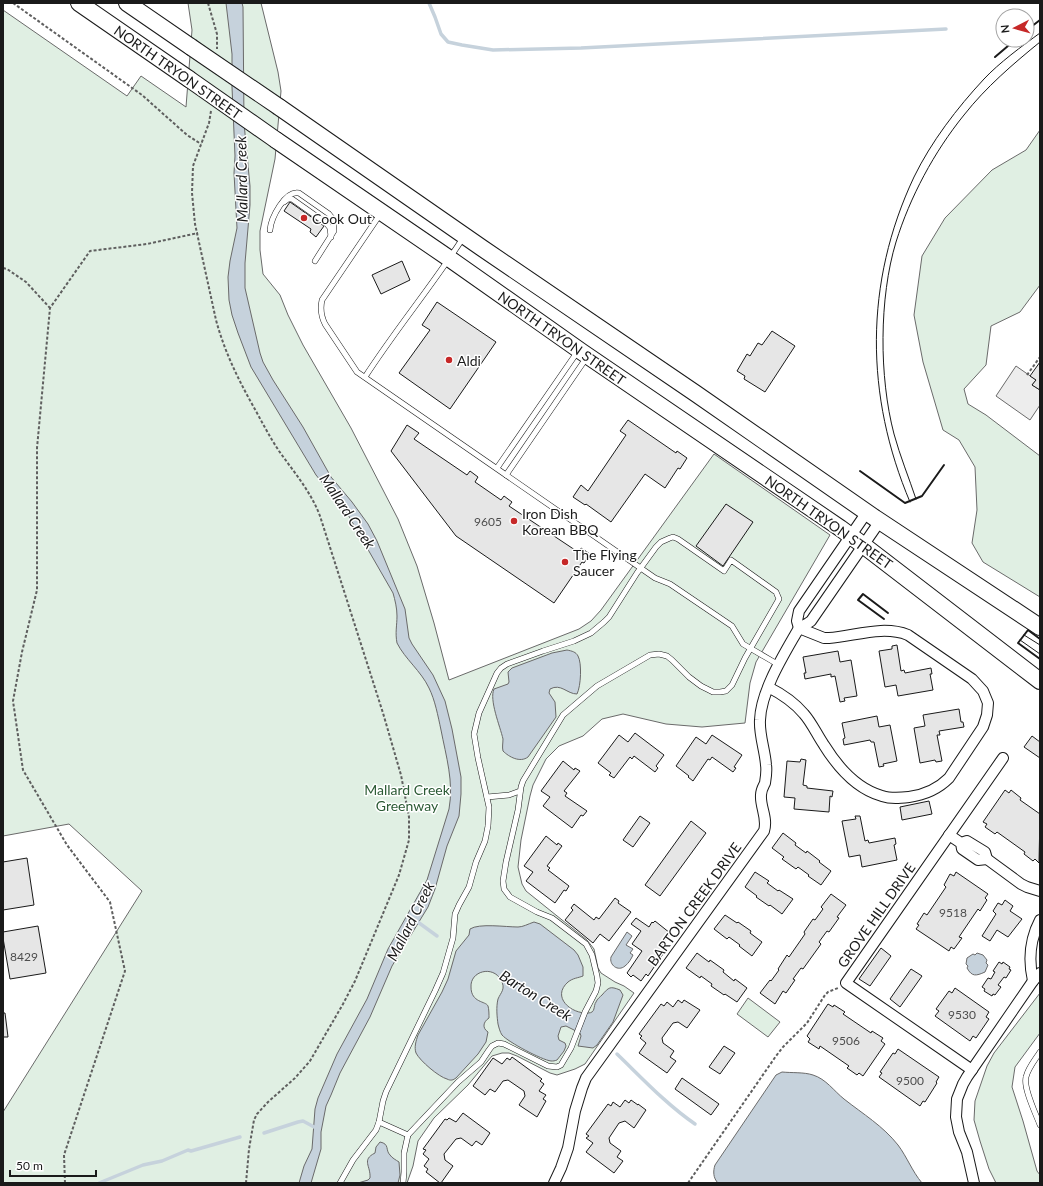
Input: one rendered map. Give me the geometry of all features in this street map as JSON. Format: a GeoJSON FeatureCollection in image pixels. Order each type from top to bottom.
{"type":"FeatureCollection","features":[{"type":"Feature","properties":{"kind":"main road","name":"NORTH TRYON STREET"},"geometry":{"type":"LineString","coordinates":[[79,3],[450,259],[583,353],[857,540],[1040,681]]}},
{"type":"Feature","properties":{"kind":"main road","name":"NORTH TRYON STREET"},"geometry":{"type":"LineString","coordinates":[[127,3],[873,517],[1040,628]]}},
{"type":"Feature","properties":{"kind":"street","name":"BARTON CREEK DRIVE"},"geometry":{"type":"LineString","coordinates":[[800,628],[797,621],[799,611],[857,540],[873,517]]}},
{"type":"Feature","properties":{"kind":"street","name":"BARTON CREEK DRIVE"},"geometry":{"type":"LineString","coordinates":[[554,1183],[568,1148],[575,1111],[586,1078],[764,830],[766,822],[761,794],[766,778],[766,765],[760,732],[762,704],[768,687],[779,665],[800,628],[811,621],[857,540],[873,517]]}},
{"type":"Feature","properties":{"kind":"street"},"geometry":{"type":"LineString","coordinates":[[768,687],[782,694],[797,706],[804,714],[835,762],[845,772],[866,789],[883,797],[913,797],[938,788],[949,778],[983,727],[987,715],[988,703],[979,686],[972,679],[908,634],[897,631],[881,630],[824,638],[800,628]]}},
{"type":"Feature","properties":{"kind":"street","name":"GROVE HILL DRIVE"},"geometry":{"type":"LineString","coordinates":[[972,1070],[846,983],[1002,758]]}},
{"type":"Feature","properties":{"kind":"street"},"geometry":{"type":"LineString","coordinates":[[949,835],[961,843],[962,848],[978,860],[987,859],[1021,884],[1040,891]]}},
{"type":"Feature","properties":{"kind":"street"},"geometry":{"type":"LineString","coordinates":[[974,1183],[956,1117],[959,1092],[972,1070],[1037,977],[1031,963],[1031,945],[1036,937],[1035,928],[1040,920]]}},
{"type":"Feature","properties":{"kind":"lane"},"geometry":{"type":"LineString","coordinates":[[270,230],[273,219],[290,194],[296,193],[326,211],[333,219],[335,226],[334,231],[331,238],[315,261]]}},
{"type":"Feature","properties":{"kind":"lane"},"geometry":{"type":"LineString","coordinates":[[282,204],[288,200],[294,200],[328,225],[331,231],[331,238]]}},
{"type":"Feature","properties":{"kind":"lane"},"geometry":{"type":"LineString","coordinates":[[382,212],[322,300],[321,305],[322,318],[325,324],[357,372],[655,578],[670,584],[732,626],[740,641],[750,649],[779,665]]}},
{"type":"Feature","properties":{"kind":"lane"},"geometry":{"type":"LineString","coordinates":[[365,377],[450,259],[464,236]]}},
{"type":"Feature","properties":{"kind":"lane"},"geometry":{"type":"LineString","coordinates":[[497,468],[583,353]]}},
{"type":"Feature","properties":{"kind":"lane"},"geometry":{"type":"LineString","coordinates":[[506,475],[583,353]]}},
{"type":"Feature","properties":{"kind":"lane"},"geometry":{"type":"LineString","coordinates":[[340,1183],[353,1160],[374,1134],[379,1122],[386,1092],[432,998],[453,938],[455,914],[458,905],[469,887],[476,862],[485,841],[489,814],[487,796],[474,734],[479,713],[497,673],[507,664],[591,634],[609,617],[654,550],[666,539],[673,537],[678,539],[724,571],[731,560],[773,590],[779,599],[730,687],[720,692],[713,692],[701,686],[689,677],[669,657],[655,654],[645,658],[589,692],[563,715],[523,781],[506,862],[503,881],[504,889],[510,897],[556,921],[586,944],[589,948],[598,982],[596,991],[585,1012],[567,1057],[561,1065],[557,1067],[548,1066],[504,1044],[495,1044],[488,1050],[481,1062],[458,1082],[408,1134],[404,1153],[403,1183]]}},
{"type":"Feature","properties":{"kind":"lane"},"geometry":{"type":"LineString","coordinates":[[487,796],[509,795],[520,791]]}},
{"type":"Feature","properties":{"kind":"lane"},"geometry":{"type":"LineString","coordinates":[[1040,1052],[1029,1069],[1025,1080],[1027,1091],[1040,1126]]}},
{"type":"Feature","properties":{"kind":"lane"},"geometry":{"type":"LineString","coordinates":[[379,1122],[408,1134]]}},
{"type":"Feature","properties":{"kind":"path"},"geometry":{"type":"LineString","coordinates":[[13,3],[142,95],[187,135],[201,144]]}},
{"type":"Feature","properties":{"kind":"path"},"geometry":{"type":"LineString","coordinates":[[208,3],[217,34],[216,53]]}},
{"type":"Feature","properties":{"kind":"path"},"geometry":{"type":"LineString","coordinates":[[211,108],[209,123],[193,166],[192,202],[216,320],[225,350],[266,431],[301,480],[320,516],[401,775],[410,822],[409,840],[399,875],[355,981],[343,1004],[310,1061],[295,1078],[268,1102],[257,1114],[254,1120],[251,1133],[246,1183]]}},
{"type":"Feature","properties":{"kind":"path"},"geometry":{"type":"LineString","coordinates":[[64,1183],[64,1156],[125,971],[110,902],[67,845],[24,770],[13,700],[22,652],[37,590],[37,448],[50,308],[90,251],[147,244],[198,233]]}},
{"type":"Feature","properties":{"kind":"path"},"geometry":{"type":"LineString","coordinates":[[3,269],[7,269],[26,282],[50,308]]}},
{"type":"Feature","properties":{"kind":"path"},"geometry":{"type":"LineString","coordinates":[[1027,375],[1040,357]]}},
{"type":"Feature","properties":{"kind":"path"},"geometry":{"type":"LineString","coordinates":[[688,1183],[782,1047],[807,1023],[825,995],[846,983]]}},
{"type":"Feature","properties":{"kind":"green space","name":"Mallard Creek Greenway"},"geometry":{"type":"Polygon","coordinates":[[[188,3],[261,3],[278,72],[281,91],[275,159],[260,231],[260,250],[263,274],[280,295],[303,345],[351,428],[398,519],[417,566],[449,680],[579,629],[591,621],[601,610],[714,454],[830,535],[756,662],[750,683],[745,723],[702,727],[666,724],[623,714],[602,719],[583,736],[559,746],[546,759],[533,785],[521,840],[518,867],[522,884],[526,891],[587,940],[594,949],[598,968],[601,973],[634,993],[585,1064],[575,1069],[557,1075],[509,1053],[502,1053],[492,1056],[468,1085],[434,1118],[418,1141],[413,1166],[407,1183],[3,1183],[3,1112],[142,891],[69,824],[3,836],[3,10],[127,96],[141,76],[186,107],[192,30],[188,3]]]}},
{"type":"Feature","properties":{"kind":"green space"},"geometry":{"type":"Polygon","coordinates":[[[1040,130],[1040,285],[1020,312],[991,326],[986,365],[964,389],[968,404],[986,415],[1040,456],[1040,597],[983,562],[972,543],[977,510],[975,467],[959,440],[943,430],[923,362],[914,315],[922,256],[945,218],[992,170],[1026,150],[1040,130]]]}},
{"type":"Feature","properties":{"kind":"green space"},"geometry":{"type":"Polygon","coordinates":[[[1040,993],[1040,1033],[1015,1067],[1012,1087],[1037,1171],[1040,1175],[1040,1183],[996,1183],[989,1169],[974,1120],[975,1101],[987,1066],[994,1053],[1040,993]]]}},
{"type":"Feature","properties":{"kind":"green space"},"geometry":{"type":"Polygon","coordinates":[[[748,998],[780,1022],[768,1037],[737,1014],[748,998]]]}},
{"type":"Feature","properties":{"kind":"shaded area"},"geometry":{"type":"Polygon","coordinates":[[[1016,366],[1036,380],[1032,385],[1040,390],[1040,405],[1030,420],[996,396],[1016,366]]]}},
{"type":"Feature","properties":{"kind":"water","name":"Mallard Creek"},"geometry":{"type":"Polygon","coordinates":[[[226,3],[242,3],[243,7],[244,123],[250,186],[250,205],[245,263],[245,288],[260,353],[263,362],[273,380],[303,427],[331,477],[368,524],[377,541],[405,609],[409,638],[433,675],[445,701],[461,777],[459,816],[447,846],[435,889],[428,907],[392,966],[370,1017],[340,1073],[326,1106],[321,1132],[321,1149],[311,1183],[299,1183],[304,1166],[312,1149],[315,1109],[318,1098],[337,1054],[367,999],[388,949],[427,880],[449,809],[451,789],[447,759],[435,703],[426,682],[397,643],[397,613],[393,593],[347,513],[316,475],[251,367],[232,315],[229,300],[228,277],[237,228],[234,173],[235,156],[232,54],[226,3]]]}},
{"type":"Feature","properties":{"kind":"water"},"geometry":{"type":"Polygon","coordinates":[[[567,650],[575,653],[579,659],[580,680],[577,694],[573,694],[557,687],[550,689],[549,693],[555,702],[556,717],[528,757],[525,759],[518,759],[511,757],[503,751],[503,739],[493,700],[494,689],[508,684],[508,672],[512,668],[552,653],[567,650]]]}},
{"type":"Feature","properties":{"kind":"water"},"geometry":{"type":"Polygon","coordinates":[[[534,922],[540,924],[574,950],[583,967],[583,976],[568,982],[563,988],[562,999],[565,1004],[575,1011],[591,1013],[597,1000],[608,989],[614,988],[620,990],[623,995],[613,1022],[597,1045],[593,1048],[578,1046],[581,1036],[580,1033],[566,1026],[561,1027],[558,1036],[559,1040],[565,1043],[566,1046],[564,1051],[557,1060],[547,1060],[518,1046],[502,1035],[498,1024],[497,1009],[498,999],[502,992],[503,986],[497,975],[488,971],[483,972],[474,977],[471,987],[473,996],[488,1006],[489,1018],[485,1021],[484,1025],[488,1032],[486,1042],[478,1054],[456,1078],[450,1080],[444,1078],[425,1064],[415,1051],[418,1035],[448,979],[456,951],[469,935],[470,929],[474,927],[520,927],[534,922]]]}},
{"type":"Feature","properties":{"kind":"water"},"geometry":{"type":"Polygon","coordinates":[[[627,932],[632,936],[626,945],[633,949],[630,953],[633,955],[625,966],[622,968],[617,968],[611,963],[611,957],[627,932]]]}},
{"type":"Feature","properties":{"kind":"water"},"geometry":{"type":"Polygon","coordinates":[[[977,953],[983,955],[987,960],[986,963],[988,965],[985,972],[974,975],[969,971],[966,964],[967,958],[977,953]]]}},
{"type":"Feature","properties":{"kind":"water"},"geometry":{"type":"Polygon","coordinates":[[[782,1072],[809,1074],[826,1082],[844,1099],[892,1138],[922,1183],[718,1183],[714,1174],[715,1165],[776,1075],[782,1072]]]}},
{"type":"Feature","properties":{"kind":"water"},"geometry":{"type":"Polygon","coordinates":[[[380,1142],[385,1144],[391,1156],[399,1162],[400,1175],[398,1183],[358,1183],[370,1178],[368,1158],[375,1153],[376,1147],[380,1142]]]}},
{"type":"Feature","properties":{"kind":"building","name":"Cook Out"},"geometry":{"type":"Polygon","coordinates":[[[290,202],[324,226],[316,237],[310,232],[311,229],[284,211],[290,202]]]}},
{"type":"Feature","properties":{"kind":"building"},"geometry":{"type":"Polygon","coordinates":[[[402,261],[410,280],[381,294],[372,275],[402,261]]]}},
{"type":"Feature","properties":{"kind":"building"},"geometry":{"type":"Polygon","coordinates":[[[437,302],[496,342],[450,409],[399,373],[430,330],[422,325],[437,302]]]}},
{"type":"Feature","properties":{"kind":"building"},"geometry":{"type":"Polygon","coordinates":[[[772,331],[795,346],[765,392],[744,379],[745,376],[737,371],[747,354],[750,356],[758,343],[762,345],[772,331]]]}},
{"type":"Feature","properties":{"kind":"building"},"geometry":{"type":"Polygon","coordinates":[[[1040,362],[1040,390],[1032,385],[1036,380],[1030,376],[1040,362]]]}},
{"type":"Feature","properties":{"kind":"building"},"geometry":{"type":"Polygon","coordinates":[[[628,420],[676,453],[677,451],[687,458],[680,469],[678,468],[665,488],[645,474],[611,522],[586,504],[585,505],[573,497],[581,485],[588,491],[626,435],[620,431],[628,420]]]}},
{"type":"Feature","properties":{"kind":"building"},"geometry":{"type":"Polygon","coordinates":[[[407,425],[419,433],[414,439],[467,475],[470,471],[478,477],[475,482],[501,500],[504,496],[512,502],[509,506],[578,552],[581,548],[590,554],[584,563],[582,562],[554,603],[456,536],[391,451],[407,425]]]}},
{"type":"Feature","properties":{"kind":"building"},"geometry":{"type":"Polygon","coordinates":[[[726,504],[753,522],[723,566],[696,546],[726,504]]]}},
{"type":"Feature","properties":{"kind":"building"},"geometry":{"type":"Polygon","coordinates":[[[897,645],[901,671],[904,670],[905,673],[931,668],[932,674],[930,674],[933,690],[898,696],[896,685],[885,687],[879,651],[892,649],[892,646],[897,645]]]}},
{"type":"Feature","properties":{"kind":"building"},"geometry":{"type":"Polygon","coordinates":[[[838,651],[840,662],[851,660],[857,696],[844,698],[845,701],[840,702],[835,676],[831,677],[831,674],[805,679],[804,673],[806,673],[803,657],[838,651]]]}},
{"type":"Feature","properties":{"kind":"building"},"geometry":{"type":"Polygon","coordinates":[[[959,709],[961,722],[963,722],[964,727],[939,731],[940,735],[937,735],[942,761],[936,762],[935,760],[920,763],[914,728],[925,726],[923,715],[959,709]]]}},
{"type":"Feature","properties":{"kind":"building"},"geometry":{"type":"Polygon","coordinates":[[[877,716],[879,727],[890,725],[897,761],[883,764],[884,766],[879,767],[874,742],[871,742],[870,740],[844,745],[843,739],[845,738],[842,723],[877,716]]]}},
{"type":"Feature","properties":{"kind":"building"},"geometry":{"type":"Polygon","coordinates":[[[635,733],[664,755],[656,766],[658,768],[655,772],[634,756],[632,759],[630,757],[614,778],[609,775],[611,773],[598,763],[619,735],[628,742],[635,733]]]}},
{"type":"Feature","properties":{"kind":"building"},"geometry":{"type":"Polygon","coordinates":[[[712,735],[742,755],[734,767],[736,768],[733,772],[712,757],[710,760],[708,759],[693,781],[676,766],[696,737],[706,744],[712,735]]]}},
{"type":"Feature","properties":{"kind":"building"},"geometry":{"type":"Polygon","coordinates":[[[1032,736],[1040,742],[1040,758],[1024,747],[1032,736]]]}},
{"type":"Feature","properties":{"kind":"building"},"geometry":{"type":"Polygon","coordinates":[[[801,759],[806,760],[803,785],[807,786],[807,788],[833,791],[832,797],[830,796],[829,812],[794,809],[795,798],[784,797],[787,761],[800,762],[801,759]]]}},
{"type":"Feature","properties":{"kind":"building"},"geometry":{"type":"Polygon","coordinates":[[[563,761],[574,770],[575,768],[580,771],[564,791],[567,793],[565,796],[587,811],[583,816],[581,815],[572,828],[543,806],[550,797],[541,791],[563,761]]]}},
{"type":"Feature","properties":{"kind":"building"},"geometry":{"type":"Polygon","coordinates":[[[1005,790],[1009,793],[1011,790],[1021,798],[1020,800],[1040,814],[1039,863],[1035,859],[1033,861],[1024,854],[1025,852],[997,832],[995,834],[985,827],[987,824],[983,822],[1005,790]]]}},
{"type":"Feature","properties":{"kind":"building"},"geometry":{"type":"Polygon","coordinates":[[[929,801],[932,814],[902,820],[900,807],[929,801]]]}},
{"type":"Feature","properties":{"kind":"building"},"geometry":{"type":"Polygon","coordinates":[[[640,816],[650,823],[633,847],[623,840],[640,816]]]}},
{"type":"Feature","properties":{"kind":"building"},"geometry":{"type":"Polygon","coordinates":[[[855,816],[860,816],[865,841],[868,840],[869,843],[895,838],[896,844],[894,845],[897,860],[862,867],[860,855],[849,857],[842,821],[856,819],[855,816]]]}},
{"type":"Feature","properties":{"kind":"building"},"geometry":{"type":"Polygon","coordinates":[[[691,821],[706,833],[660,896],[645,885],[691,821]]]}},
{"type":"Feature","properties":{"kind":"building"},"geometry":{"type":"Polygon","coordinates":[[[783,833],[796,843],[795,845],[806,853],[807,851],[831,871],[821,885],[798,867],[796,869],[782,859],[784,857],[772,848],[783,833]]]}},
{"type":"Feature","properties":{"kind":"building"},"geometry":{"type":"Polygon","coordinates":[[[546,836],[557,845],[558,843],[562,846],[547,866],[550,868],[548,870],[569,886],[566,891],[564,890],[555,903],[526,881],[533,872],[524,866],[546,836]]]}},
{"type":"Feature","properties":{"kind":"building"},"geometry":{"type":"Polygon","coordinates":[[[27,858],[34,905],[3,910],[3,862],[27,858]]]}},
{"type":"Feature","properties":{"kind":"building"},"geometry":{"type":"Polygon","coordinates":[[[755,872],[769,881],[767,883],[778,891],[779,890],[793,899],[782,914],[756,897],[757,896],[745,887],[755,872]]]}},
{"type":"Feature","properties":{"kind":"building"},"geometry":{"type":"Polygon","coordinates":[[[956,872],[988,894],[985,898],[987,900],[980,911],[978,909],[959,937],[962,938],[954,949],[951,947],[949,951],[916,929],[919,925],[917,924],[924,913],[927,915],[946,887],[944,885],[950,874],[954,876],[956,872]]]}},
{"type":"Feature","properties":{"kind":"building"},"geometry":{"type":"Polygon","coordinates":[[[831,894],[846,905],[837,917],[839,918],[829,932],[827,931],[819,942],[821,944],[803,969],[801,968],[793,979],[795,980],[786,993],[783,991],[775,1004],[760,993],[779,970],[778,969],[787,955],[789,957],[805,934],[804,932],[813,919],[815,920],[823,909],[821,907],[831,894]]]}},
{"type":"Feature","properties":{"kind":"building"},"geometry":{"type":"Polygon","coordinates":[[[615,898],[619,901],[618,903],[631,912],[609,941],[600,934],[593,943],[565,920],[573,910],[571,908],[574,904],[594,920],[596,917],[599,919],[615,898]]]}},
{"type":"Feature","properties":{"kind":"building"},"geometry":{"type":"Polygon","coordinates":[[[1005,900],[1013,906],[1010,911],[1022,919],[1008,937],[997,930],[990,941],[982,936],[996,914],[993,911],[998,903],[1002,905],[1005,900]]]}},
{"type":"Feature","properties":{"kind":"building"},"geometry":{"type":"Polygon","coordinates":[[[725,915],[751,931],[750,933],[762,942],[752,956],[729,937],[727,939],[714,929],[725,915]]]}},
{"type":"Feature","properties":{"kind":"building"},"geometry":{"type":"Polygon","coordinates":[[[636,918],[649,927],[652,922],[653,923],[655,921],[670,933],[660,947],[665,951],[648,976],[646,974],[641,981],[633,975],[631,977],[627,973],[642,951],[632,944],[641,931],[631,924],[636,918]]]}},
{"type":"Feature","properties":{"kind":"building"},"geometry":{"type":"Polygon","coordinates":[[[38,926],[46,973],[10,979],[3,932],[38,926]]]}},
{"type":"Feature","properties":{"kind":"building"},"geometry":{"type":"Polygon","coordinates":[[[881,948],[891,956],[870,986],[859,979],[881,948]]]}},
{"type":"Feature","properties":{"kind":"building"},"geometry":{"type":"Polygon","coordinates":[[[697,953],[709,962],[710,960],[724,970],[723,972],[734,981],[735,979],[747,988],[737,1002],[711,986],[712,984],[701,976],[700,978],[686,968],[697,953]]]}},
{"type":"Feature","properties":{"kind":"building"},"geometry":{"type":"Polygon","coordinates":[[[999,962],[1002,964],[1003,962],[1010,967],[1009,969],[1011,970],[1006,978],[1004,977],[998,985],[1001,987],[995,995],[993,994],[992,996],[984,991],[985,989],[982,987],[988,978],[991,979],[995,972],[993,971],[999,962]]]}},
{"type":"Feature","properties":{"kind":"building"},"geometry":{"type":"Polygon","coordinates":[[[911,969],[922,976],[900,1007],[890,999],[911,969]]]}},
{"type":"Feature","properties":{"kind":"building"},"geometry":{"type":"Polygon","coordinates":[[[955,988],[989,1012],[986,1017],[989,1019],[976,1038],[973,1036],[970,1041],[935,1016],[939,1011],[936,1009],[949,991],[952,993],[955,988]]]}},
{"type":"Feature","properties":{"kind":"building"},"geometry":{"type":"Polygon","coordinates":[[[678,1000],[682,1003],[684,1000],[700,1010],[687,1028],[678,1022],[673,1023],[662,1038],[663,1043],[674,1051],[670,1057],[676,1061],[667,1073],[639,1053],[646,1043],[640,1038],[642,1036],[639,1034],[661,1004],[664,1006],[667,1002],[673,1007],[678,1000]]]}},
{"type":"Feature","properties":{"kind":"building"},"geometry":{"type":"Polygon","coordinates":[[[828,1004],[833,1007],[834,1005],[845,1012],[843,1014],[871,1033],[872,1031],[883,1038],[881,1041],[885,1044],[863,1076],[859,1073],[857,1075],[847,1068],[849,1066],[820,1046],[819,1049],[808,1042],[810,1039],[807,1036],[828,1004]]]}},
{"type":"Feature","properties":{"kind":"building"},"geometry":{"type":"Polygon","coordinates":[[[3,1013],[5,1013],[8,1037],[3,1037],[3,1013]]]}},
{"type":"Feature","properties":{"kind":"building"},"geometry":{"type":"Polygon","coordinates":[[[724,1046],[735,1053],[720,1074],[709,1067],[724,1046]]]}},
{"type":"Feature","properties":{"kind":"building"},"geometry":{"type":"Polygon","coordinates":[[[898,1049],[939,1077],[925,1102],[923,1101],[920,1106],[879,1077],[882,1073],[880,1072],[893,1053],[895,1054],[898,1049]]]}},
{"type":"Feature","properties":{"kind":"building"},"geometry":{"type":"Polygon","coordinates":[[[512,1057],[542,1079],[540,1081],[544,1084],[539,1091],[546,1095],[543,1099],[546,1101],[537,1117],[519,1105],[525,1096],[524,1091],[508,1080],[503,1081],[495,1092],[490,1089],[485,1095],[473,1086],[493,1058],[502,1064],[507,1058],[510,1060],[512,1057]]]}},
{"type":"Feature","properties":{"kind":"building"},"geometry":{"type":"Polygon","coordinates":[[[682,1078],[719,1104],[711,1115],[675,1089],[682,1078]]]}},
{"type":"Feature","properties":{"kind":"building"},"geometry":{"type":"Polygon","coordinates":[[[625,1100],[629,1103],[631,1100],[646,1110],[634,1128],[625,1121],[619,1123],[609,1138],[610,1143],[621,1151],[617,1157],[623,1161],[614,1173],[586,1152],[593,1143],[586,1138],[589,1136],[586,1134],[608,1104],[611,1106],[613,1102],[620,1107],[625,1100]]]}},
{"type":"Feature","properties":{"kind":"building"},"geometry":{"type":"Polygon","coordinates":[[[463,1113],[490,1133],[482,1145],[476,1141],[472,1146],[461,1138],[456,1139],[444,1154],[445,1160],[453,1166],[440,1183],[426,1172],[428,1169],[424,1166],[429,1159],[423,1154],[426,1150],[423,1149],[445,1119],[447,1120],[449,1118],[456,1122],[463,1113]]]}},
{"type":"Feature","properties":{"kind":"waterway"},"geometry":{"type":"LineString","coordinates":[[429,3],[441,34],[448,42],[493,50],[581,48],[946,29]]}},
{"type":"Feature","properties":{"kind":"waterway","name":"Barton Creek"},"geometry":{"type":"LineString","coordinates":[[415,920],[437,936]]}},
{"type":"Feature","properties":{"kind":"waterway","name":"Barton Creek"},"geometry":{"type":"LineString","coordinates":[[617,1054],[664,1099],[695,1124]]}},
{"type":"Feature","properties":{"kind":"waterway"},"geometry":{"type":"LineString","coordinates":[[264,1133],[303,1121],[316,1128]]}},
{"type":"Feature","properties":{"kind":"waterway"},"geometry":{"type":"LineString","coordinates":[[99,1183],[143,1165],[162,1161],[188,1150],[191,1151],[240,1137]]}},
{"type":"Feature","properties":{"kind":"tram line"},"geometry":{"type":"LineString","coordinates":[[910,502],[895,462],[885,421],[878,381],[876,340],[879,298],[886,258],[898,217],[914,177],[936,138],[984,79],[1018,49],[1040,33]]}},
{"type":"Feature","properties":{"kind":"tram line"},"geometry":{"type":"LineString","coordinates":[[916,499],[894,434],[886,388],[883,338],[886,288],[890,264],[908,208],[933,160],[953,129],[972,105],[991,85],[1040,42]]}},
{"type":"Feature","properties":{"kind":"tram line"},"geometry":{"type":"LineString","coordinates":[[1024,635],[1040,645]]}},
{"type":"Feature","properties":{"kind":"tram line"},"geometry":{"type":"LineString","coordinates":[[1020,640],[1040,654]]}},
{"type":"Feature","properties":{"kind":"wall"},"geometry":{"type":"LineString","coordinates":[[1035,24],[1040,20]]}},
{"type":"Feature","properties":{"kind":"wall"},"geometry":{"type":"LineString","coordinates":[[995,57],[1006,48]]}},
{"type":"Feature","properties":{"kind":"wall"},"geometry":{"type":"LineString","coordinates":[[860,471],[905,503],[922,496],[944,465]]}},
{"type":"Feature","properties":{"kind":"wall"},"geometry":{"type":"LineString","coordinates":[[884,619],[858,600],[863,594],[888,613]]}},
{"type":"Feature","properties":{"kind":"wall"},"geometry":{"type":"LineString","coordinates":[[1040,639],[1028,630],[1018,643],[1040,659]]}},
{"type":"Feature","properties":{"kind":"place","name":"Cook Out"},"geometry":{"type":"Point","coordinates":[304,218]}},
{"type":"Feature","properties":{"kind":"place","name":"Aldi"},"geometry":{"type":"Point","coordinates":[449,360]}},
{"type":"Feature","properties":{"kind":"place","name":"Iron Dish Korean BBQ"},"geometry":{"type":"Point","coordinates":[514,521]}},
{"type":"Feature","properties":{"kind":"place","name":"The Flying Saucer"},"geometry":{"type":"Point","coordinates":[565,562]}}]}
